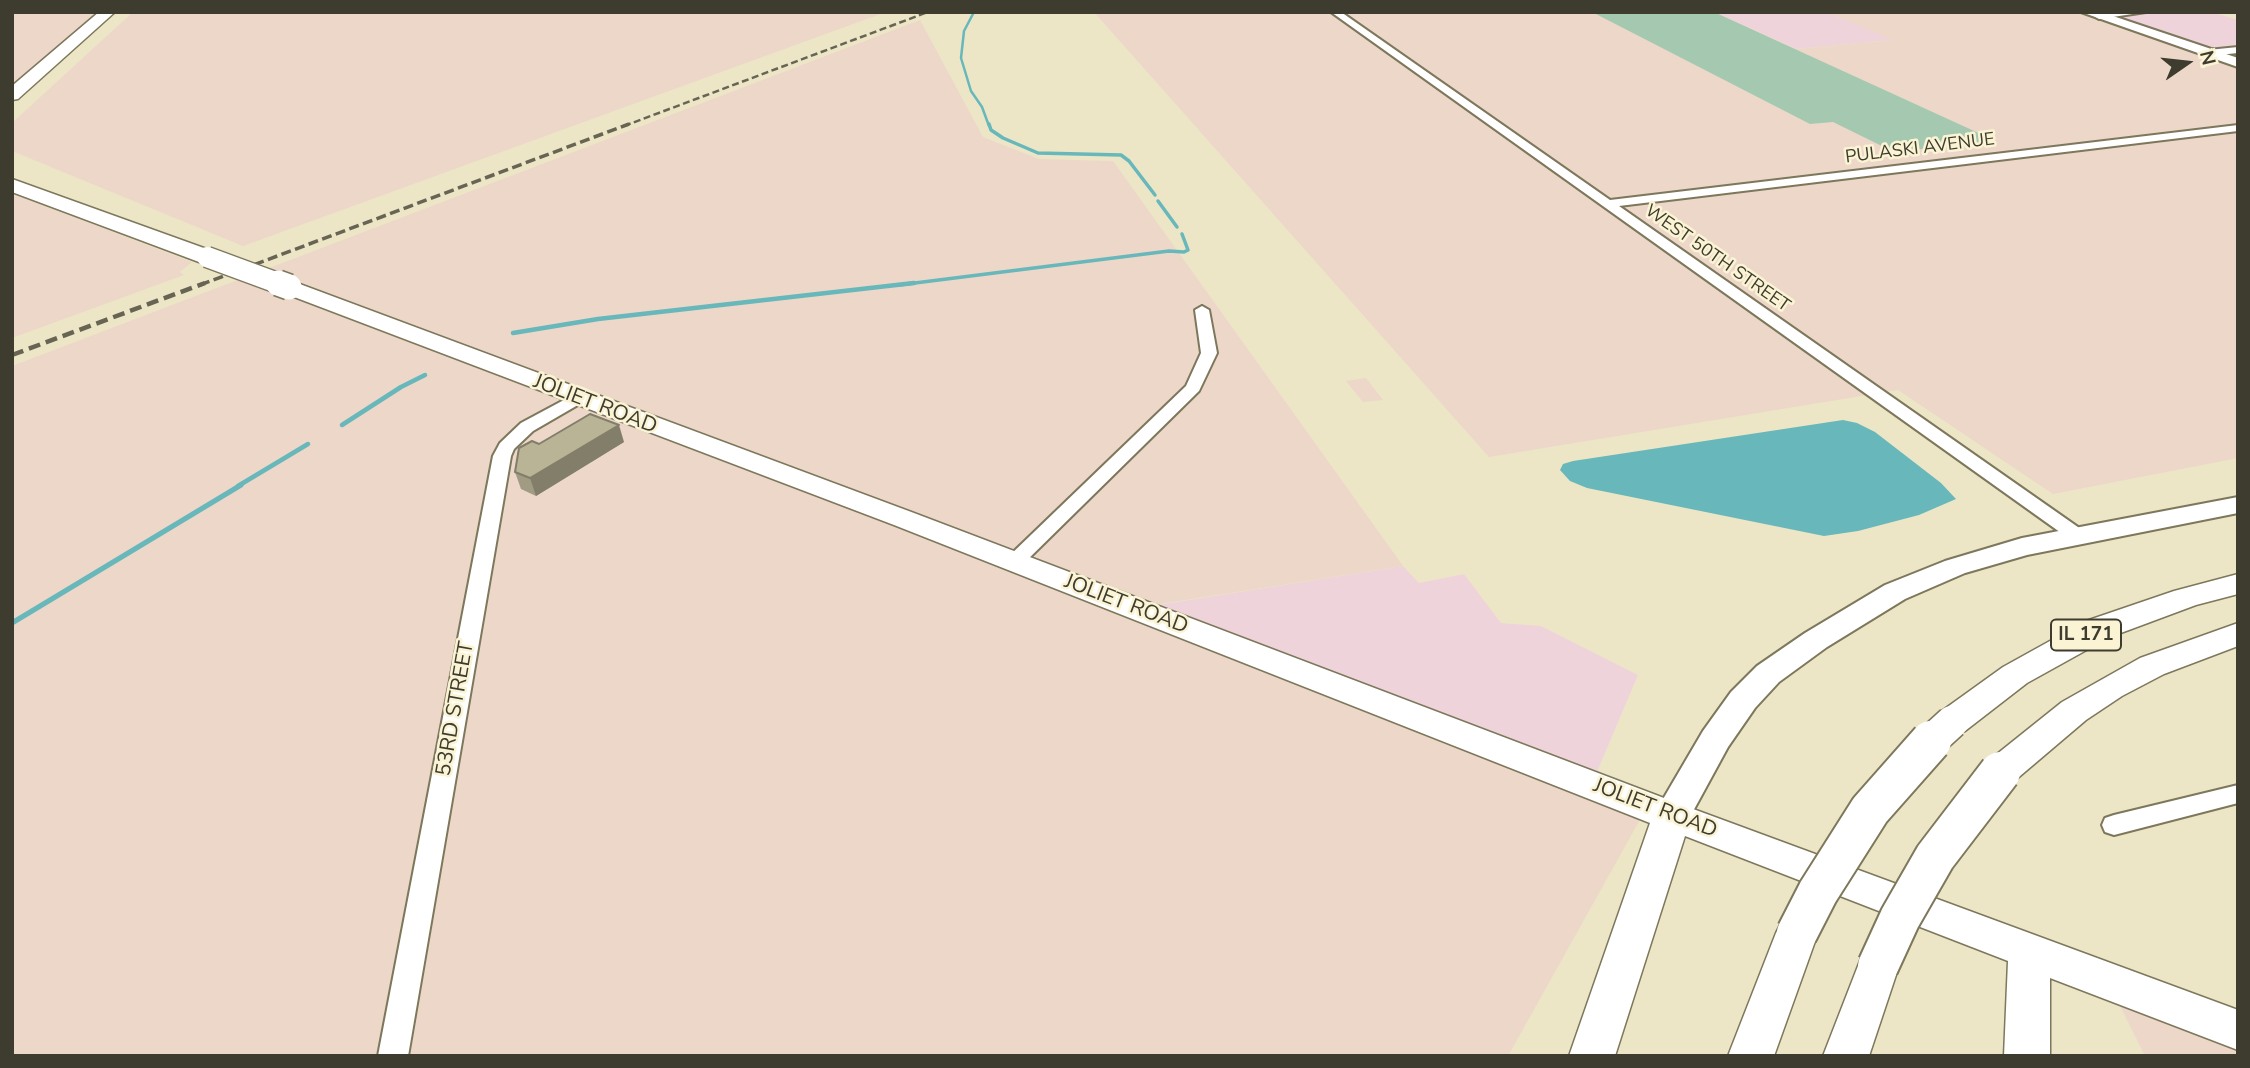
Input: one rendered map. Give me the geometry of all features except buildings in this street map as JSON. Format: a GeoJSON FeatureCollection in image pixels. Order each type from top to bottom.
{"type":"FeatureCollection","features":[{"type":"Feature","properties":{"kind":"main road"},"geometry":{"type":"LineString","coordinates":[[12,95],[108,12]]}},
{"type":"Feature","properties":{"kind":"main road","name":"JOLIET ROAD"},"geometry":{"type":"LineString","coordinates":[[12,185],[1014,562],[1672,816],[2238,1030]]}},
{"type":"Feature","properties":{"kind":"main road","name":"IL 171"},"geometry":{"type":"LineString","coordinates":[[1751,1056],[1797,933],[1818,891],[1870,810],[1921,750],[1952,722],[2015,675],[2098,629],[2158,606],[2238,584]]}},
{"type":"Feature","properties":{"kind":"main road","name":"IL 171"},"geometry":{"type":"LineString","coordinates":[[1846,1056],[1878,966],[1900,918],[1935,857],[2000,772],[2074,711],[2110,688],[2152,666],[2238,634]]}},
{"type":"Feature","properties":{"kind":"main road"},"geometry":{"type":"LineString","coordinates":[[1592,1056],[1672,816]]}},
{"type":"Feature","properties":{"kind":"main road"},"geometry":{"type":"LineString","coordinates":[[2027,1056],[2029,951]]}},
{"type":"Feature","properties":{"kind":"street","name":"WEST 50TH STREET"},"geometry":{"type":"LineString","coordinates":[[1335,12],[2078,536]]}},
{"type":"Feature","properties":{"kind":"street"},"geometry":{"type":"LineString","coordinates":[[2093,14],[2142,12]]}},
{"type":"Feature","properties":{"kind":"street"},"geometry":{"type":"LineString","coordinates":[[2093,14],[2238,63]]}},
{"type":"Feature","properties":{"kind":"street"},"geometry":{"type":"LineString","coordinates":[[2208,53],[2238,50]]}},
{"type":"Feature","properties":{"kind":"street","name":"PULASKI AVENUE"},"geometry":{"type":"LineString","coordinates":[[1606,204],[2238,128]]}},
{"type":"Feature","properties":{"kind":"street"},"geometry":{"type":"LineString","coordinates":[[1014,562],[1193,388],[1209,353],[1202,310]]}},
{"type":"Feature","properties":{"kind":"street","name":"53RD STREET"},"geometry":{"type":"LineString","coordinates":[[393,1056],[502,456],[506,447],[527,427],[577,398]]}},
{"type":"Feature","properties":{"kind":"street"},"geometry":{"type":"LineString","coordinates":[[1672,816],[1715,740],[1743,700],[1768,674],[1816,640],[1895,592],[1991,556],[2238,505]]}},
{"type":"Feature","properties":{"kind":"street"},"geometry":{"type":"LineString","coordinates":[[2114,825],[2238,794]]}},
{"type":"Feature","properties":{"kind":"shaded area"},"geometry":{"type":"Polygon","coordinates":[[[12,12],[98,12],[12,86],[12,12]]]}},
{"type":"Feature","properties":{"kind":"shaded area"},"geometry":{"type":"Polygon","coordinates":[[[133,12],[886,12],[243,246],[12,151],[12,123],[133,12]]]}},
{"type":"Feature","properties":{"kind":"shaded area"},"geometry":{"type":"Polygon","coordinates":[[[1094,12],[1714,12],[1796,49],[1893,40],[1827,12],[2079,12],[2238,66],[2238,458],[2053,494],[1898,390],[1489,457],[1094,12]]]}},
{"type":"Feature","properties":{"kind":"shaded area"},"geometry":{"type":"Polygon","coordinates":[[[1714,12],[1827,12],[1894,40],[1796,49],[1714,12]]]}},
{"type":"Feature","properties":{"kind":"shaded area"},"geometry":{"type":"Polygon","coordinates":[[[2090,12],[2211,12],[2238,20],[2238,62],[2090,12]]]}},
{"type":"Feature","properties":{"kind":"shaded area"},"geometry":{"type":"Polygon","coordinates":[[[920,20],[983,137],[1039,159],[1113,161],[1403,566],[1128,609],[1646,809],[1508,1056],[12,1056],[12,366],[920,20]]]}},
{"type":"Feature","properties":{"kind":"shaded area"},"geometry":{"type":"Polygon","coordinates":[[[12,194],[192,262],[180,272],[184,275],[12,338],[12,194]]]}},
{"type":"Feature","properties":{"kind":"shaded area"},"geometry":{"type":"Polygon","coordinates":[[[1366,378],[1383,400],[1363,402],[1346,381],[1366,378]]]}},
{"type":"Feature","properties":{"kind":"shaded area"},"geometry":{"type":"Polygon","coordinates":[[[1403,566],[1419,583],[1464,574],[1501,623],[1541,626],[1638,675],[1591,786],[1126,610],[1403,566]]]}},
{"type":"Feature","properties":{"kind":"shaded area"},"geometry":{"type":"Polygon","coordinates":[[[2111,988],[2238,1038],[2238,1056],[2145,1056],[2111,988]]]}},
{"type":"Feature","properties":{"kind":"green space"},"geometry":{"type":"Polygon","coordinates":[[[1592,12],[1714,12],[1996,141],[1894,152],[1833,122],[1810,124],[1592,12]]]}},
{"type":"Feature","properties":{"kind":"water"},"geometry":{"type":"Polygon","coordinates":[[[1843,420],[1857,423],[1875,432],[1941,483],[1956,499],[1919,515],[1858,531],[1824,536],[1587,488],[1570,481],[1560,470],[1563,464],[1573,461],[1843,420]]]}},
{"type":"Feature","properties":{"kind":"waterway"},"geometry":{"type":"LineString","coordinates":[[974,12],[964,31],[961,58],[971,91],[982,107],[989,126]]}},
{"type":"Feature","properties":{"kind":"waterway"},"geometry":{"type":"LineString","coordinates":[[989,124],[991,130],[1003,138],[1038,153],[1121,155],[1129,161],[1155,195]]}},
{"type":"Feature","properties":{"kind":"waterway"},"geometry":{"type":"LineString","coordinates":[[1158,201],[1177,227]]}},
{"type":"Feature","properties":{"kind":"waterway"},"geometry":{"type":"LineString","coordinates":[[899,285],[1169,251],[1184,252],[1188,250],[1182,234]]}},
{"type":"Feature","properties":{"kind":"waterway"},"geometry":{"type":"LineString","coordinates":[[513,333],[598,319],[914,283]]}},
{"type":"Feature","properties":{"kind":"waterway"},"geometry":{"type":"LineString","coordinates":[[342,425],[401,387],[425,375]]}},
{"type":"Feature","properties":{"kind":"waterway"},"geometry":{"type":"LineString","coordinates":[[238,486],[308,444]]}},
{"type":"Feature","properties":{"kind":"waterway"},"geometry":{"type":"LineString","coordinates":[[12,623],[241,485]]}},
{"type":"Feature","properties":{"kind":"railway"},"geometry":{"type":"LineString","coordinates":[[624,126],[928,12]]}},
{"type":"Feature","properties":{"kind":"railway"},"geometry":{"type":"LineString","coordinates":[[200,285],[629,124]]}},
{"type":"Feature","properties":{"kind":"railway"},"geometry":{"type":"LineString","coordinates":[[12,355],[205,283]]}}]}
